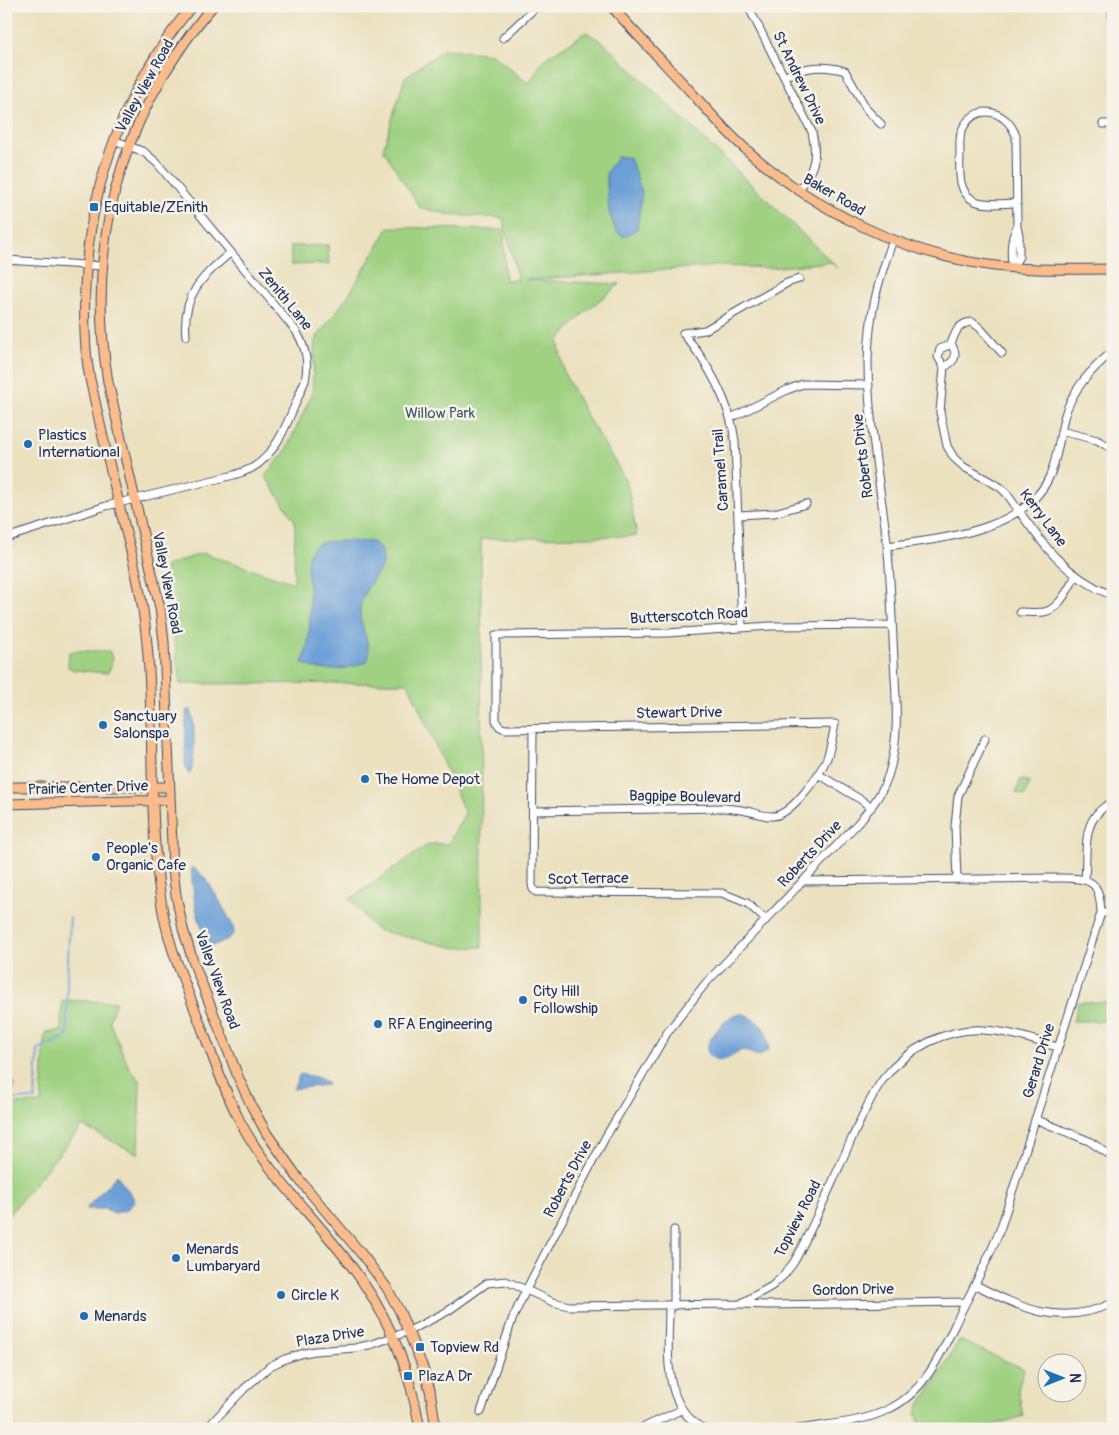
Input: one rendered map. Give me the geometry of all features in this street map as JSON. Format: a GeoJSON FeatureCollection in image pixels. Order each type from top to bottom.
{"type":"FeatureCollection","features":[{"type":"Feature","properties":{"kind":"main road","name":"Valley View Road"},"geometry":{"type":"LineString","coordinates":[[192,6],[176,25],[138,86],[114,140],[96,196],[86,264],[85,338],[89,375],[137,577],[145,622],[150,686],[153,800],[161,904],[168,937],[242,1126],[259,1154],[361,1279],[394,1336],[413,1390],[420,1429]]}},
{"type":"Feature","properties":{"kind":"main road","name":"Valley View Road"},"geometry":{"type":"LineString","coordinates":[[213,6],[181,46],[153,92],[128,145],[107,224],[100,303],[103,355],[160,608],[164,642],[169,787],[176,895],[183,929],[199,976],[252,1107],[282,1157],[347,1235],[387,1288],[409,1331],[422,1365],[430,1390],[436,1429]]}},
{"type":"Feature","properties":{"kind":"main road","name":"Baker Road"},"geometry":{"type":"LineString","coordinates":[[611,6],[720,124],[747,150],[798,191],[841,216],[893,240],[955,258],[988,265],[1113,269]]}},
{"type":"Feature","properties":{"kind":"main road","name":"Prairie Center Drive"},"geometry":{"type":"LineString","coordinates":[[6,787],[169,787]]}},
{"type":"Feature","properties":{"kind":"main road","name":"Prairie Center Drive"},"geometry":{"type":"LineString","coordinates":[[6,804],[170,800]]}},
{"type":"Feature","properties":{"kind":"street"},"geometry":{"type":"LineString","coordinates":[[503,38],[537,6]]}},
{"type":"Feature","properties":{"kind":"street","name":"St Andrew Drive"},"geometry":{"type":"LineString","coordinates":[[748,6],[812,132],[815,145],[813,166],[810,174],[798,191]]}},
{"type":"Feature","properties":{"kind":"street"},"geometry":{"type":"LineString","coordinates":[[1112,6],[1112,30]]}},
{"type":"Feature","properties":{"kind":"street"},"geometry":{"type":"LineString","coordinates":[[785,76],[800,69],[809,68],[837,68],[846,71],[867,110],[881,124]]}},
{"type":"Feature","properties":{"kind":"street"},"geometry":{"type":"LineString","coordinates":[[1012,267],[1019,257],[1016,136],[1013,126],[998,113],[989,112],[971,118],[960,132],[960,180],[963,188],[973,200],[980,202],[1017,203]]}},
{"type":"Feature","properties":{"kind":"street"},"geometry":{"type":"LineString","coordinates":[[1102,124],[1113,124]]}},
{"type":"Feature","properties":{"kind":"street","name":"Zenith Lane"},"geometry":{"type":"LineString","coordinates":[[6,538],[135,498],[234,475],[251,469],[275,447],[305,380],[307,359],[301,339],[157,162],[144,152],[114,140]]}},
{"type":"Feature","properties":{"kind":"street","name":"Roberts Drive"},"geometry":{"type":"LineString","coordinates":[[481,1412],[512,1320],[526,1290],[605,1138],[667,1033],[705,984],[871,808],[882,791],[890,772],[896,720],[892,625],[887,546],[869,385],[870,336],[874,296],[893,240]]}},
{"type":"Feature","properties":{"kind":"street"},"geometry":{"type":"LineString","coordinates":[[186,336],[184,321],[192,294],[212,269],[230,253]]}},
{"type":"Feature","properties":{"kind":"street"},"geometry":{"type":"LineString","coordinates":[[6,260],[102,266]]}},
{"type":"Feature","properties":{"kind":"street","name":"Caramel Trail"},"geometry":{"type":"LineString","coordinates":[[742,627],[739,515],[735,441],[731,418],[714,381],[694,346],[683,333],[705,330],[787,283],[799,279]]}},
{"type":"Feature","properties":{"kind":"street","name":"Kerry Lane"},"geometry":{"type":"LineString","coordinates":[[951,344],[959,327],[962,324],[972,322],[980,328],[1002,353]]}},
{"type":"Feature","properties":{"kind":"street","name":"Kerry Lane"},"geometry":{"type":"LineString","coordinates":[[944,367],[952,364],[956,358],[951,344]]}},
{"type":"Feature","properties":{"kind":"street","name":"Kerry Lane"},"geometry":{"type":"LineString","coordinates":[[951,344],[943,346],[938,353],[939,361],[944,367],[940,412],[947,446],[954,458],[964,467],[1007,494],[1046,549],[1076,576],[1113,596]]}},
{"type":"Feature","properties":{"kind":"street"},"geometry":{"type":"LineString","coordinates":[[887,546],[941,539],[968,533],[1018,511],[1036,496],[1049,479],[1053,469],[1065,416],[1076,389],[1093,368],[1113,351]]}},
{"type":"Feature","properties":{"kind":"street"},"geometry":{"type":"LineString","coordinates":[[731,418],[787,390],[804,384],[869,385]]}},
{"type":"Feature","properties":{"kind":"street"},"geometry":{"type":"LineString","coordinates":[[1062,431],[1097,440],[1113,449]]}},
{"type":"Feature","properties":{"kind":"street"},"geometry":{"type":"LineString","coordinates":[[739,515],[774,513],[806,504]]}},
{"type":"Feature","properties":{"kind":"street"},"geometry":{"type":"LineString","coordinates":[[1020,612],[1044,612],[1050,610],[1059,602],[1076,576]]}},
{"type":"Feature","properties":{"kind":"street","name":"Butterscotch Road"},"geometry":{"type":"LineString","coordinates":[[496,635],[695,632],[742,627],[892,625]]}},
{"type":"Feature","properties":{"kind":"street","name":"Stewart Drive"},"geometry":{"type":"LineString","coordinates":[[496,635],[498,725],[506,730],[835,724],[828,754],[818,774]]}},
{"type":"Feature","properties":{"kind":"street","name":"Scot Terrace"},"geometry":{"type":"LineString","coordinates":[[532,729],[532,885],[536,892],[722,893],[747,904],[766,920]]}},
{"type":"Feature","properties":{"kind":"street"},"geometry":{"type":"LineString","coordinates":[[957,878],[955,826],[958,796],[985,739]]}},
{"type":"Feature","properties":{"kind":"street"},"geometry":{"type":"LineString","coordinates":[[818,774],[863,801],[871,808]]}},
{"type":"Feature","properties":{"kind":"street","name":"Bagpipe Boulevard"},"geometry":{"type":"LineString","coordinates":[[533,811],[723,808],[771,817],[787,810],[818,774]]}},
{"type":"Feature","properties":{"kind":"street"},"geometry":{"type":"LineString","coordinates":[[804,881],[957,878],[1085,879],[1087,832],[1090,824],[1101,809],[1113,802]]}},
{"type":"Feature","properties":{"kind":"street","name":"Gerard Drive"},"geometry":{"type":"LineString","coordinates":[[798,1429],[864,1418],[887,1410],[901,1402],[920,1386],[928,1375],[976,1285],[992,1251],[1003,1221],[1101,913],[1098,892],[1093,884],[1085,879]]}},
{"type":"Feature","properties":{"kind":"street"},"geometry":{"type":"LineString","coordinates":[[1101,913],[1113,912]]}},
{"type":"Feature","properties":{"kind":"street","name":"Topview Road"},"geometry":{"type":"LineString","coordinates":[[394,1336],[409,1331],[448,1311],[487,1283],[506,1281],[553,1302],[568,1306],[740,1304],[772,1286],[794,1262],[869,1101],[896,1064],[927,1043],[945,1035],[982,1030],[1000,1031],[1057,1047]]}},
{"type":"Feature","properties":{"kind":"street"},"geometry":{"type":"LineString","coordinates":[[1035,1119],[1090,1141],[1113,1157]]}},
{"type":"Feature","properties":{"kind":"street"},"geometry":{"type":"LineString","coordinates":[[674,1230],[670,1376],[672,1390],[682,1410],[690,1419],[704,1429]]}},
{"type":"Feature","properties":{"kind":"street"},"geometry":{"type":"LineString","coordinates":[[976,1285],[1022,1308],[1040,1312],[1057,1314],[1075,1313],[1092,1310],[1113,1302]]}},
{"type":"Feature","properties":{"kind":"street","name":"Gordon Drive"},"geometry":{"type":"LineString","coordinates":[[740,1304],[966,1302]]}},
{"type":"Feature","properties":{"kind":"street","name":"Plaza Drive"},"geometry":{"type":"LineString","coordinates":[[206,1429],[244,1389],[270,1366],[304,1353],[355,1348],[394,1336]]}},
{"type":"Feature","properties":{"kind":"street"},"geometry":{"type":"LineString","coordinates":[[640,1429],[682,1410]]}},
{"type":"Feature","properties":{"kind":"green space","name":"Willow Park"},"geometry":{"type":"Polygon","coordinates":[[[586,32],[604,43],[838,268],[830,262],[771,268],[719,266],[525,280],[620,284],[585,312],[558,341],[564,373],[588,418],[627,482],[637,536],[481,539],[482,947],[456,948],[376,930],[350,899],[429,844],[448,844],[465,813],[408,683],[180,684],[165,566],[203,553],[294,583],[295,521],[265,476],[285,452],[312,394],[315,340],[350,293],[389,227],[504,230],[505,280],[518,280],[503,218],[452,215],[420,208],[383,149],[405,77],[444,49],[492,54],[529,84],[543,60],[586,32]]]}},
{"type":"Feature","properties":{"kind":"green space"},"geometry":{"type":"Polygon","coordinates":[[[328,245],[329,264],[291,265],[291,246],[328,245]]]}},
{"type":"Feature","properties":{"kind":"green space"},"geometry":{"type":"Polygon","coordinates":[[[109,651],[112,662],[108,673],[74,670],[68,667],[69,652],[109,651]]]}},
{"type":"Feature","properties":{"kind":"green space"},"geometry":{"type":"Polygon","coordinates":[[[1021,779],[1030,782],[1025,796],[1016,793],[1021,779]]]}},
{"type":"Feature","properties":{"kind":"green space"},"geometry":{"type":"Polygon","coordinates":[[[62,1000],[116,1002],[110,1023],[129,1068],[140,1080],[138,1154],[82,1126],[8,1216],[6,1215],[6,1104],[41,1103],[45,1032],[61,1031],[62,1000]]]}},
{"type":"Feature","properties":{"kind":"green space"},"geometry":{"type":"Polygon","coordinates":[[[1078,1002],[1113,1002],[1113,1021],[1073,1021],[1078,1002]]]}},
{"type":"Feature","properties":{"kind":"green space"},"geometry":{"type":"Polygon","coordinates":[[[959,1340],[1024,1369],[1018,1390],[1023,1416],[982,1429],[922,1429],[916,1413],[918,1407],[959,1340]]]}},
{"type":"Feature","properties":{"kind":"water"},"geometry":{"type":"Polygon","coordinates":[[[618,156],[630,158],[642,192],[637,229],[624,237],[616,231],[609,212],[606,173],[618,156]]]}},
{"type":"Feature","properties":{"kind":"water"},"geometry":{"type":"Polygon","coordinates":[[[342,541],[373,542],[380,548],[384,562],[365,592],[361,605],[360,612],[368,649],[367,662],[334,670],[318,669],[302,663],[310,625],[308,557],[315,545],[342,541]]]}},
{"type":"Feature","properties":{"kind":"water"},"geometry":{"type":"Polygon","coordinates":[[[190,709],[194,741],[192,768],[190,774],[188,774],[185,764],[186,716],[187,710],[190,709]]]}},
{"type":"Feature","properties":{"kind":"water"},"geometry":{"type":"Polygon","coordinates":[[[191,867],[197,870],[209,884],[233,926],[234,933],[220,943],[210,945],[201,927],[194,897],[191,867]]]}},
{"type":"Feature","properties":{"kind":"water"},"geometry":{"type":"Polygon","coordinates":[[[744,1014],[763,1028],[769,1050],[759,1056],[742,1050],[727,1059],[718,1061],[707,1050],[709,1042],[720,1026],[729,1018],[744,1014]]]}},
{"type":"Feature","properties":{"kind":"water"},"geometry":{"type":"Polygon","coordinates":[[[6,1062],[13,1078],[14,1089],[13,1094],[6,1103],[6,1062]]]}},
{"type":"Feature","properties":{"kind":"water"},"geometry":{"type":"Polygon","coordinates":[[[300,1074],[316,1077],[327,1082],[328,1085],[293,1089],[300,1074]]]}},
{"type":"Feature","properties":{"kind":"water"},"geometry":{"type":"Polygon","coordinates":[[[117,1175],[135,1200],[127,1210],[115,1213],[105,1209],[86,1209],[117,1175]]]}},
{"type":"Feature","properties":{"kind":"waterway"},"geometry":{"type":"LineString","coordinates":[[6,1099],[35,1099],[38,1050],[67,1036],[70,918]]}},
{"type":"Feature","properties":{"kind":"place","name":"Equitable/ZEnith"},"geometry":{"type":"Point","coordinates":[94,207]}},
{"type":"Feature","properties":{"kind":"place","name":"Plastics International"},"geometry":{"type":"Point","coordinates":[28,444]}},
{"type":"Feature","properties":{"kind":"place","name":"Sanctuary Salonspa"},"geometry":{"type":"Point","coordinates":[103,725]}},
{"type":"Feature","properties":{"kind":"place","name":"The Home Depot"},"geometry":{"type":"Point","coordinates":[365,779]}},
{"type":"Feature","properties":{"kind":"place","name":"People's Organic Cafe"},"geometry":{"type":"Point","coordinates":[96,857]}},
{"type":"Feature","properties":{"kind":"place","name":"City Hill Followship"},"geometry":{"type":"Point","coordinates":[523,1000]}},
{"type":"Feature","properties":{"kind":"place","name":"RFA Engineering"},"geometry":{"type":"Point","coordinates":[378,1024]}},
{"type":"Feature","properties":{"kind":"place","name":"Menards Lumbaryard"},"geometry":{"type":"Point","coordinates":[176,1258]}},
{"type":"Feature","properties":{"kind":"place","name":"Circle K"},"geometry":{"type":"Point","coordinates":[281,1295]}},
{"type":"Feature","properties":{"kind":"place","name":"Menards"},"geometry":{"type":"Point","coordinates":[84,1316]}},
{"type":"Feature","properties":{"kind":"place","name":"Topview Rd"},"geometry":{"type":"Point","coordinates":[420,1347]}},
{"type":"Feature","properties":{"kind":"place","name":"PlazA Dr"},"geometry":{"type":"Point","coordinates":[408,1376]}}]}
